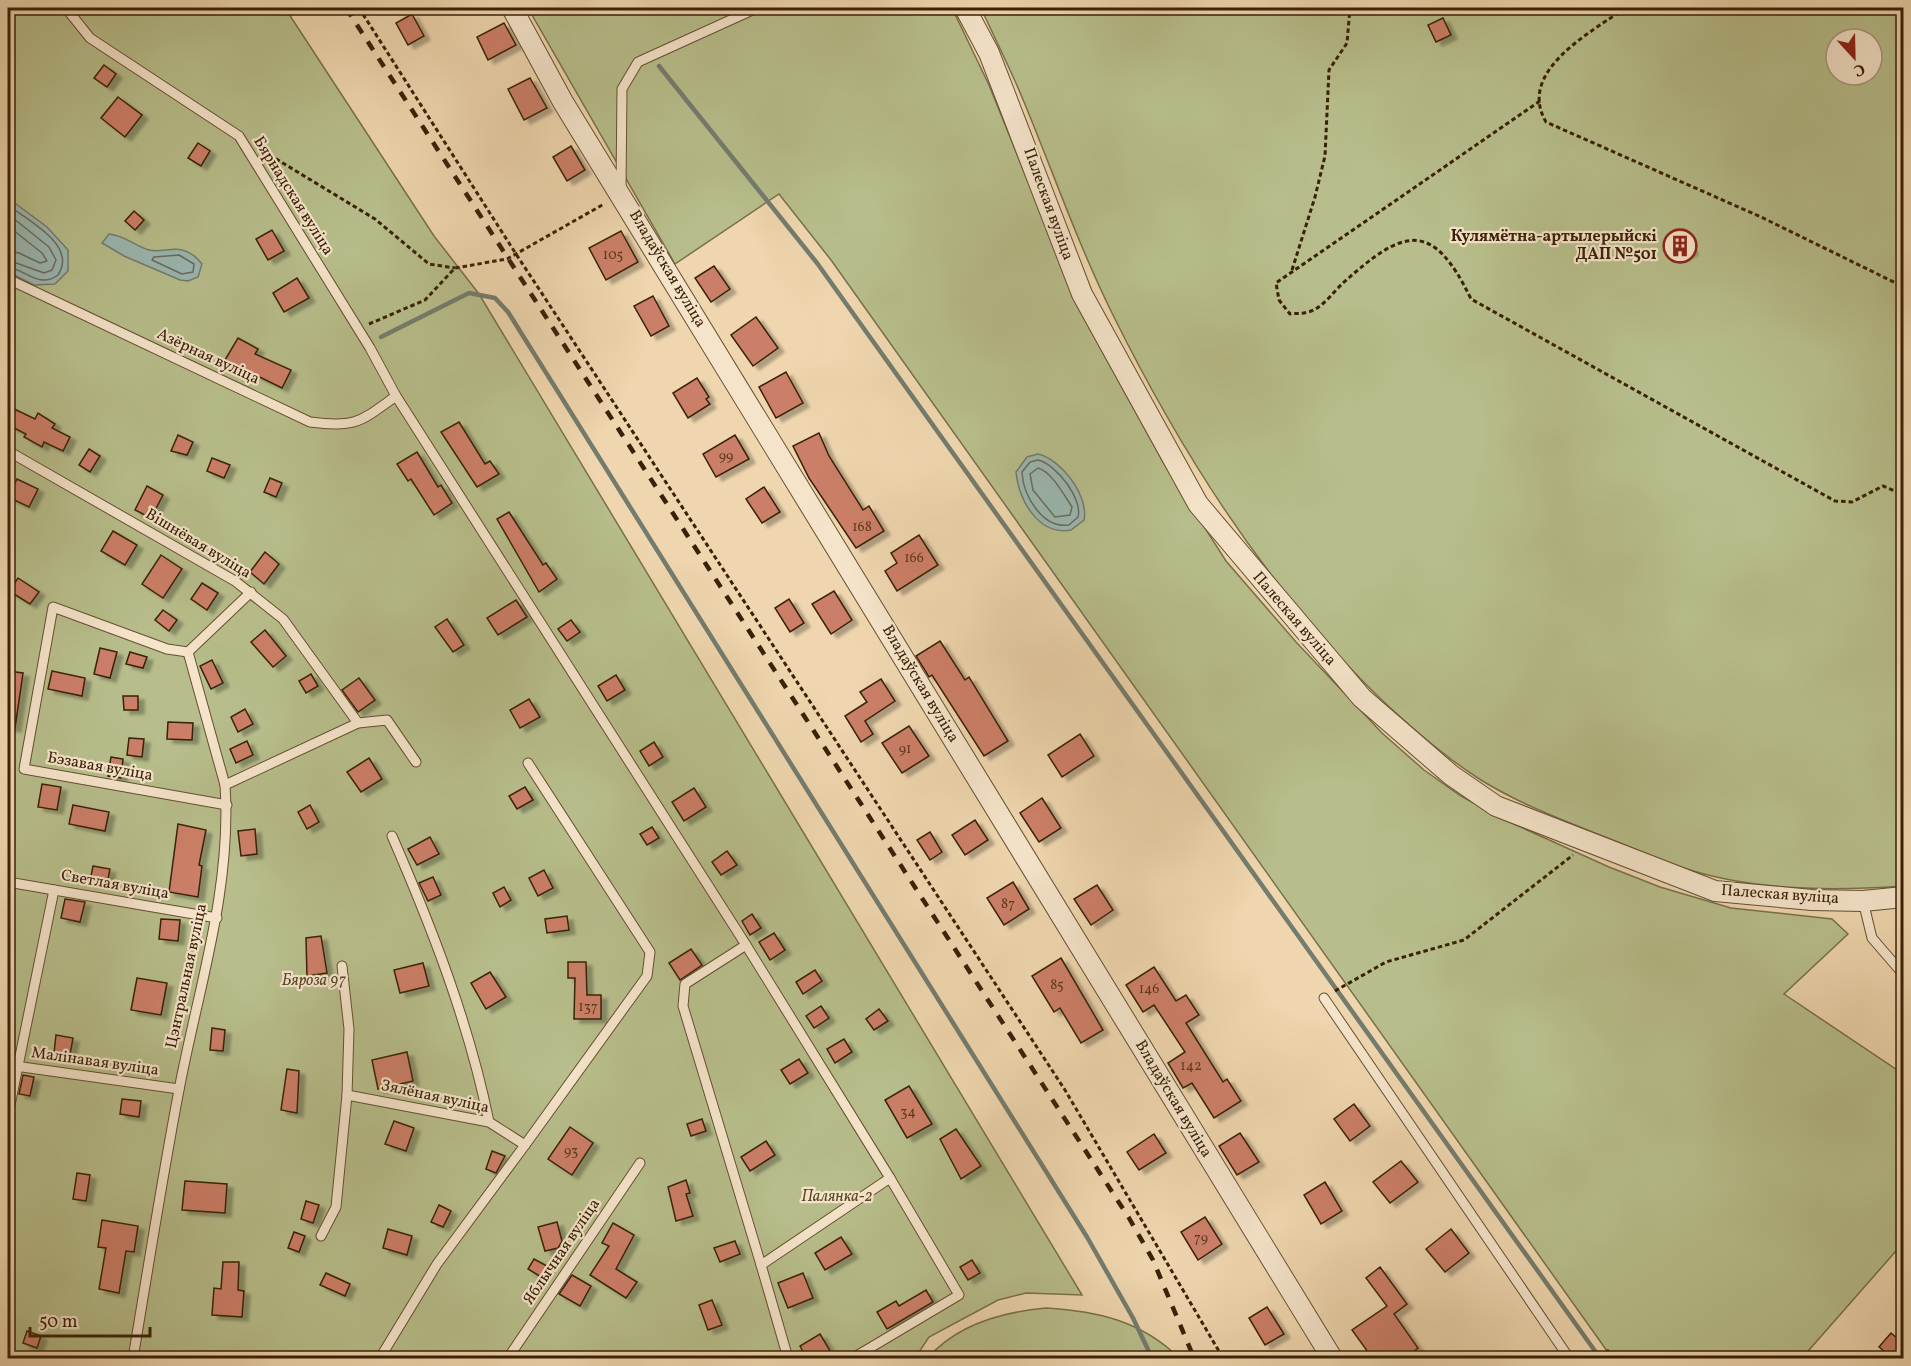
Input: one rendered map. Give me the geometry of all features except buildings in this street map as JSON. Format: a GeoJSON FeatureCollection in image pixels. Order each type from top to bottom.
{"type":"FeatureCollection","features":[{"type":"Feature","properties":{"kind":"street","name":"Владаўская вуліца"},"geometry":{"type":"LineString","coordinates":[[512,8],[563,102],[1332,1359]]}},
{"type":"Feature","properties":{"kind":"street","name":"Палеская вуліца"},"geometry":{"type":"LineString","coordinates":[[965,8],[990,53],[1082,294],[1198,504],[1362,698],[1442,768],[1496,806],[1715,891],[1812,900],[1863,901],[1904,897]]}},
{"type":"Feature","properties":{"kind":"lane","name":"Бярнадская вуліца"},"geometry":{"type":"LineString","coordinates":[[66,8],[90,38],[239,136],[358,329],[396,396],[746,945],[890,1178],[959,1295],[853,1359]]}},
{"type":"Feature","properties":{"kind":"lane"},"geometry":{"type":"LineString","coordinates":[[621,194],[622,89],[638,62],[757,8]]}},
{"type":"Feature","properties":{"kind":"lane","name":"Азёрная вуліца"},"geometry":{"type":"LineString","coordinates":[[8,279],[310,422],[336,425],[362,421],[396,396]]}},
{"type":"Feature","properties":{"kind":"lane","name":"Вішнёвая вуліца"},"geometry":{"type":"LineString","coordinates":[[8,451],[235,580],[251,592],[283,619],[358,723]]}},
{"type":"Feature","properties":{"kind":"lane"},"geometry":{"type":"LineString","coordinates":[[188,652],[251,592]]}},
{"type":"Feature","properties":{"kind":"lane","name":"Бэзавая вуліца"},"geometry":{"type":"LineString","coordinates":[[188,652],[166,649],[53,607],[24,769],[226,805]]}},
{"type":"Feature","properties":{"kind":"lane","name":"Цэнтральная вуліца"},"geometry":{"type":"LineString","coordinates":[[133,1359],[179,1089],[217,918],[226,805],[225,785],[188,652]]}},
{"type":"Feature","properties":{"kind":"lane"},"geometry":{"type":"LineString","coordinates":[[225,785],[358,723],[387,720],[416,762]]}},
{"type":"Feature","properties":{"kind":"lane"},"geometry":{"type":"LineString","coordinates":[[380,1359],[437,1264],[647,976],[650,952],[528,763]]}},
{"type":"Feature","properties":{"kind":"lane"},"geometry":{"type":"LineString","coordinates":[[392,836],[435,935],[483,1093],[489,1122]]}},
{"type":"Feature","properties":{"kind":"lane","name":"Светлая вуліца"},"geometry":{"type":"LineString","coordinates":[[8,882],[217,918]]}},
{"type":"Feature","properties":{"kind":"lane"},"geometry":{"type":"LineString","coordinates":[[8,1115],[12,1066],[54,890]]}},
{"type":"Feature","properties":{"kind":"lane"},"geometry":{"type":"LineString","coordinates":[[1863,901],[1872,938],[1904,975]]}},
{"type":"Feature","properties":{"kind":"lane"},"geometry":{"type":"LineString","coordinates":[[746,945],[685,984],[683,1006],[788,1359]]}},
{"type":"Feature","properties":{"kind":"lane"},"geometry":{"type":"LineString","coordinates":[[321,1236],[336,1207],[347,1095],[349,1029],[342,966]]}},
{"type":"Feature","properties":{"kind":"lane"},"geometry":{"type":"LineString","coordinates":[[1324,998],[1569,1359]]}},
{"type":"Feature","properties":{"kind":"lane","name":"Малінавая вуліца"},"geometry":{"type":"LineString","coordinates":[[12,1066],[179,1089]]}},
{"type":"Feature","properties":{"kind":"lane","name":"Зялёная вуліца"},"geometry":{"type":"LineString","coordinates":[[347,1095],[489,1122],[525,1145]]}},
{"type":"Feature","properties":{"kind":"lane","name":"Яблычная вуліца"},"geometry":{"type":"LineString","coordinates":[[508,1359],[640,1163]]}},
{"type":"Feature","properties":{"kind":"lane"},"geometry":{"type":"LineString","coordinates":[[761,1264],[890,1178]]}},
{"type":"Feature","properties":{"kind":"path"},"geometry":{"type":"LineString","coordinates":[[359,8],[516,254],[1065,1090],[1223,1359]]}},
{"type":"Feature","properties":{"kind":"path"},"geometry":{"type":"LineString","coordinates":[[1291,272],[1315,197],[1324,156],[1329,70],[1347,43],[1350,8]]}},
{"type":"Feature","properties":{"kind":"path"},"geometry":{"type":"LineString","coordinates":[[1625,8],[1552,62],[1541,83],[1540,112],[1546,122],[1761,217],[1904,287]]}},
{"type":"Feature","properties":{"kind":"path"},"geometry":{"type":"LineString","coordinates":[[1540,101],[1275,283],[1279,300],[1290,314],[1310,312],[1385,248],[1408,238],[1427,243],[1447,256],[1471,299],[1835,501],[1852,502],[1883,486],[1904,495]]}},
{"type":"Feature","properties":{"kind":"path"},"geometry":{"type":"LineString","coordinates":[[239,136],[375,219],[429,264],[455,268],[507,259],[621,194]]}},
{"type":"Feature","properties":{"kind":"path"},"geometry":{"type":"LineString","coordinates":[[358,329],[424,300],[455,268]]}},
{"type":"Feature","properties":{"kind":"path"},"geometry":{"type":"LineString","coordinates":[[1324,998],[1386,962],[1464,940],[1589,843]]}},
{"type":"Feature","properties":{"kind":"path"},"geometry":{"type":"LineString","coordinates":[[1602,1359],[1609,1350]]}},
{"type":"Feature","properties":{"kind":"green space","name":"Бяроза 97"},"geometry":{"type":"Polygon","coordinates":[[[8,8],[285,8],[434,236],[479,294],[1082,1295],[1026,1293],[998,1300],[929,1337],[915,1358],[8,1358],[8,8]]]}},
{"type":"Feature","properties":{"kind":"green space"},"geometry":{"type":"Polygon","coordinates":[[[528,8],[952,8],[989,85],[1081,313],[1166,467],[1226,561],[1296,642],[1382,733],[1424,770],[1461,796],[1505,820],[1609,867],[1660,887],[1731,908],[1832,919],[1848,934],[1784,994],[1903,1074],[1903,1243],[1802,1358],[1612,1358],[831,260],[779,194],[675,264],[528,8]]]}},
{"type":"Feature","properties":{"kind":"green space"},"geometry":{"type":"Polygon","coordinates":[[[981,8],[1903,8],[1903,886],[1849,889],[1793,888],[1737,881],[1684,868],[1555,817],[1495,788],[1443,753],[1384,702],[1342,660],[1266,568],[1231,520],[1168,418],[1100,287],[1019,90],[981,8]]]}},
{"type":"Feature","properties":{"kind":"green space"},"geometry":{"type":"Polygon","coordinates":[[[1046,1308],[1101,1315],[1118,1320],[1150,1335],[1179,1358],[928,1358],[953,1336],[967,1328],[997,1317],[1046,1308]]]}},
{"type":"Feature","properties":{"kind":"water"},"geometry":{"type":"Polygon","coordinates":[[[8,198],[47,227],[68,250],[68,271],[55,284],[34,285],[8,272],[8,198]]]}},
{"type":"Feature","properties":{"kind":"water"},"geometry":{"type":"Polygon","coordinates":[[[109,234],[149,250],[178,249],[188,252],[202,264],[198,277],[188,281],[180,280],[124,256],[102,243],[109,234]]]}},
{"type":"Feature","properties":{"kind":"water"},"geometry":{"type":"Polygon","coordinates":[[[1038,454],[1056,463],[1078,490],[1084,510],[1084,520],[1071,530],[1049,528],[1040,522],[1026,505],[1021,494],[1016,472],[1027,457],[1038,454]]]}},
{"type":"Feature","properties":{"kind":"waterway"},"geometry":{"type":"LineString","coordinates":[[659,66],[817,263],[1600,1358]]}},
{"type":"Feature","properties":{"kind":"waterway"},"geometry":{"type":"LineString","coordinates":[[381,337],[469,293],[495,298],[508,312],[1087,1237],[1133,1318],[1152,1358]]}},
{"type":"Feature","properties":{"kind":"railway"},"geometry":{"type":"LineString","coordinates":[[346,8],[1129,1218],[1153,1260],[1194,1358]]}},
{"type":"Feature","properties":{"kind":"place","name":"Кулямётна-артылерыйскі ДАП №501"},"geometry":{"type":"Point","coordinates":[1680,246]}},
{"type":"Feature","properties":{"kind":"park label","name":"Палянка-2"},"geometry":{"type":"Point","coordinates":[837,1197]}}]}
